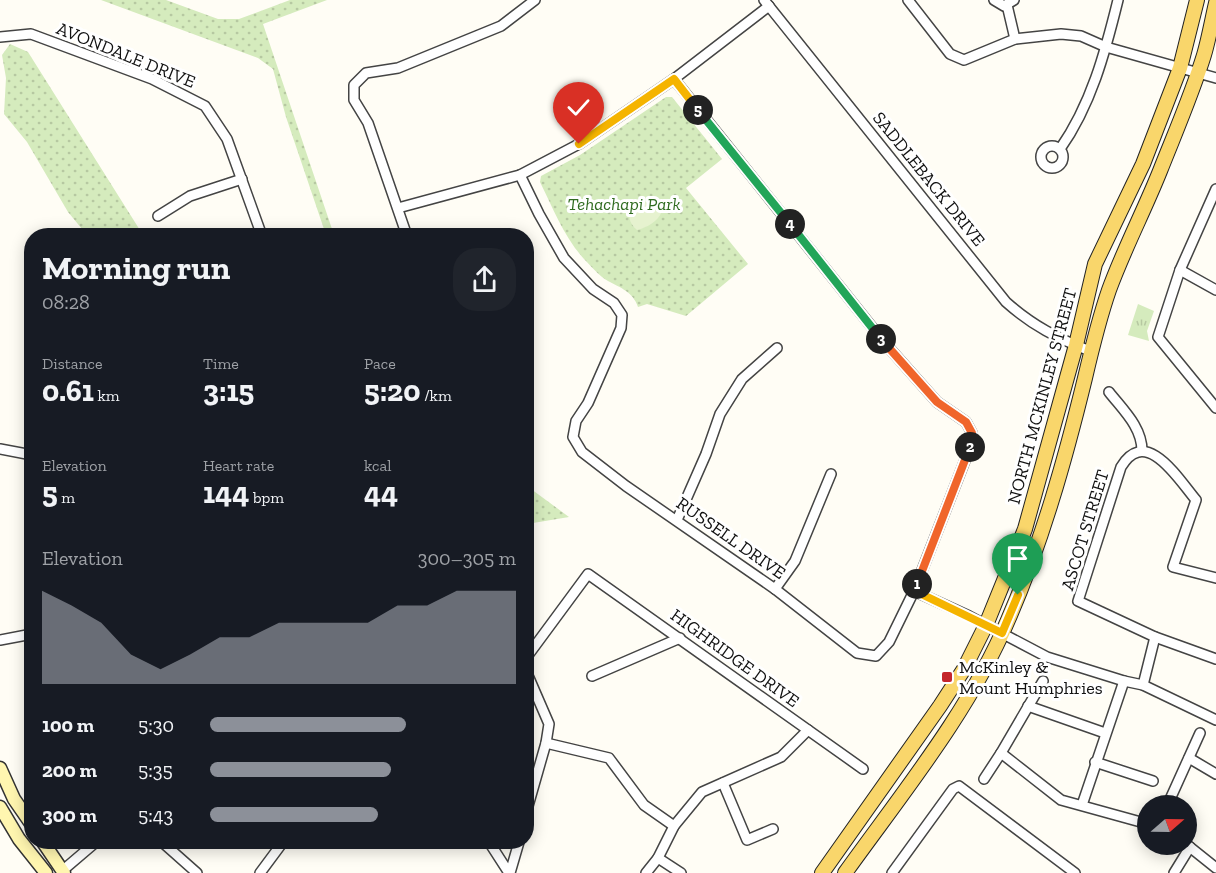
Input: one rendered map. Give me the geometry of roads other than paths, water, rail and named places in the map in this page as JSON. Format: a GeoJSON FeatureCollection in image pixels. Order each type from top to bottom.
{"type":"FeatureCollection","features":[{"type":"Feature","properties":{"kind":"main road","name":"NORTH MCKINLEY STREET"},"geometry":{"type":"LineString","coordinates":[[822,873],[940,706],[964,669],[986,625],[1025,529],[1076,345],[1095,264],[1143,164],[1180,68],[1197,0]]}},
{"type":"Feature","properties":{"kind":"main road","name":"NORTH MCKINLEY STREET"},"geometry":{"type":"LineString","coordinates":[[845,873],[955,718],[976,684],[1002,633],[1041,534],[1108,292],[1130,236],[1159,173],[1197,73],[1216,3]]}},
{"type":"Feature","properties":{"kind":"main road"},"geometry":{"type":"LineString","coordinates":[[0,768],[14,799],[24,813]]}},
{"type":"Feature","properties":{"kind":"main road"},"geometry":{"type":"LineString","coordinates":[[0,807],[24,845]]}},
{"type":"Feature","properties":{"kind":"main road"},"geometry":{"type":"LineString","coordinates":[[27,849],[46,873]]}},
{"type":"Feature","properties":{"kind":"main road"},"geometry":{"type":"LineString","coordinates":[[48,849],[63,872]]}},
{"type":"Feature","properties":{"kind":"street"},"geometry":{"type":"LineString","coordinates":[[404,228],[368,123],[354,100],[354,85],[366,73],[398,68],[501,26],[535,0]]}},
{"type":"Feature","properties":{"kind":"street"},"geometry":{"type":"LineString","coordinates":[[908,0],[950,54],[964,60],[1015,39],[1061,34],[1081,36],[1106,47],[1216,78]]}},
{"type":"Feature","properties":{"kind":"street"},"geometry":{"type":"LineString","coordinates":[[994,0],[999,4],[1011,2],[1015,39]]}},
{"type":"Feature","properties":{"kind":"street"},"geometry":{"type":"LineString","coordinates":[[1059,149],[1069,136],[1091,94],[1118,0]]}},
{"type":"Feature","properties":{"kind":"street"},"geometry":{"type":"LineString","coordinates":[[398,208],[520,175],[579,144],[674,79],[767,3]]}},
{"type":"Feature","properties":{"kind":"street","name":"SADDLEBACK DRIVE"},"geometry":{"type":"LineString","coordinates":[[767,3],[1006,302],[1026,320],[1059,339],[1090,351]]}},
{"type":"Feature","properties":{"kind":"street","name":"AVONDALE DRIVE"},"geometry":{"type":"LineString","coordinates":[[0,37],[31,34],[152,79],[205,106],[227,139],[259,228]]}},
{"type":"Feature","properties":{"kind":"street"},"geometry":{"type":"LineString","coordinates":[[674,79],[883,341],[937,402],[966,422],[972,433],[971,445],[915,591],[1047,657],[1143,685],[1216,720]]}},
{"type":"Feature","properties":{"kind":"street","name":"RUSSELL DRIVE"},"geometry":{"type":"LineString","coordinates":[[520,175],[538,214],[564,258],[593,289],[614,303],[622,315],[621,328],[588,403],[576,421],[573,437],[582,452],[774,589],[857,653],[876,656],[889,642],[915,591]]}},
{"type":"Feature","properties":{"kind":"street"},"geometry":{"type":"LineString","coordinates":[[158,216],[190,196],[242,179]]}},
{"type":"Feature","properties":{"kind":"street"},"geometry":{"type":"LineString","coordinates":[[1216,189],[1180,270],[1158,337],[1216,408]]}},
{"type":"Feature","properties":{"kind":"street"},"geometry":{"type":"LineString","coordinates":[[1180,270],[1216,290]]}},
{"type":"Feature","properties":{"kind":"street"},"geometry":{"type":"LineString","coordinates":[[677,520],[706,454],[720,414],[742,379],[777,348]]}},
{"type":"Feature","properties":{"kind":"street"},"geometry":{"type":"LineString","coordinates":[[1109,392],[1139,432],[1142,451],[1156,455],[1196,500],[1173,567],[1216,578]]}},
{"type":"Feature","properties":{"kind":"street"},"geometry":{"type":"LineString","coordinates":[[0,449],[24,453]]}},
{"type":"Feature","properties":{"kind":"street","name":"ASCOT STREET"},"geometry":{"type":"LineString","coordinates":[[1142,451],[1133,453],[1121,466],[1078,601],[1155,637]]}},
{"type":"Feature","properties":{"kind":"street"},"geometry":{"type":"LineString","coordinates":[[774,589],[795,561],[831,474]]}},
{"type":"Feature","properties":{"kind":"street","name":"HIGHRIDGE DRIVE"},"geometry":{"type":"LineString","coordinates":[[534,647],[588,574],[863,769]]}},
{"type":"Feature","properties":{"kind":"street"},"geometry":{"type":"LineString","coordinates":[[0,640],[24,636]]}},
{"type":"Feature","properties":{"kind":"street"},"geometry":{"type":"LineString","coordinates":[[1143,685],[1155,637],[1216,659]]}},
{"type":"Feature","properties":{"kind":"street"},"geometry":{"type":"LineString","coordinates":[[592,676],[680,638]]}},
{"type":"Feature","properties":{"kind":"street"},"geometry":{"type":"LineString","coordinates":[[984,779],[1043,681]]}},
{"type":"Feature","properties":{"kind":"street"},"geometry":{"type":"LineString","coordinates":[[1082,805],[1124,681]]}},
{"type":"Feature","properties":{"kind":"street"},"geometry":{"type":"LineString","coordinates":[[534,689],[549,724],[534,785]]}},
{"type":"Feature","properties":{"kind":"street"},"geometry":{"type":"LineString","coordinates":[[1028,706],[1105,733]]}},
{"type":"Feature","properties":{"kind":"street"},"geometry":{"type":"LineString","coordinates":[[646,873],[658,858],[674,826],[702,792],[782,757],[807,730]]}},
{"type":"Feature","properties":{"kind":"street"},"geometry":{"type":"LineString","coordinates":[[1172,795],[1200,733]]}},
{"type":"Feature","properties":{"kind":"street"},"geometry":{"type":"LineString","coordinates":[[546,742],[609,758],[644,805],[674,826]]}},
{"type":"Feature","properties":{"kind":"street"},"geometry":{"type":"LineString","coordinates":[[1001,753],[1061,800],[1137,821]]}},
{"type":"Feature","properties":{"kind":"street"},"geometry":{"type":"LineString","coordinates":[[1189,758],[1216,774]]}},
{"type":"Feature","properties":{"kind":"street"},"geometry":{"type":"LineString","coordinates":[[1095,762],[1153,781]]}},
{"type":"Feature","properties":{"kind":"street"},"geometry":{"type":"LineString","coordinates":[[723,783],[747,840],[773,829]]}},
{"type":"Feature","properties":{"kind":"street"},"geometry":{"type":"LineString","coordinates":[[892,873],[953,789],[959,786],[1075,873]]}},
{"type":"Feature","properties":{"kind":"street"},"geometry":{"type":"LineString","coordinates":[[63,872],[88,849]]}},
{"type":"Feature","properties":{"kind":"street"},"geometry":{"type":"LineString","coordinates":[[170,849],[197,873]]}},
{"type":"Feature","properties":{"kind":"street"},"geometry":{"type":"LineString","coordinates":[[260,873],[278,849]]}},
{"type":"Feature","properties":{"kind":"street"},"geometry":{"type":"LineString","coordinates":[[494,849],[510,873]]}},
{"type":"Feature","properties":{"kind":"street"},"geometry":{"type":"LineString","coordinates":[[510,873],[517,849]]}},
{"type":"Feature","properties":{"kind":"street"},"geometry":{"type":"LineString","coordinates":[[1197,853],[1216,868]]}},
{"type":"Feature","properties":{"kind":"street"},"geometry":{"type":"LineString","coordinates":[[1174,873],[1183,855]]}},
{"type":"Feature","properties":{"kind":"street"},"geometry":{"type":"LineString","coordinates":[[658,858],[681,873]]}},
{"type":"Feature","properties":{"kind":"place","name":"McKinley & Mount Humphries"},"geometry":{"type":"Point","coordinates":[947,677]}},
{"type":"Feature","properties":{"kind":"park label","name":"Tehachapi Park"},"geometry":{"type":"Point","coordinates":[624,204]}}]}
